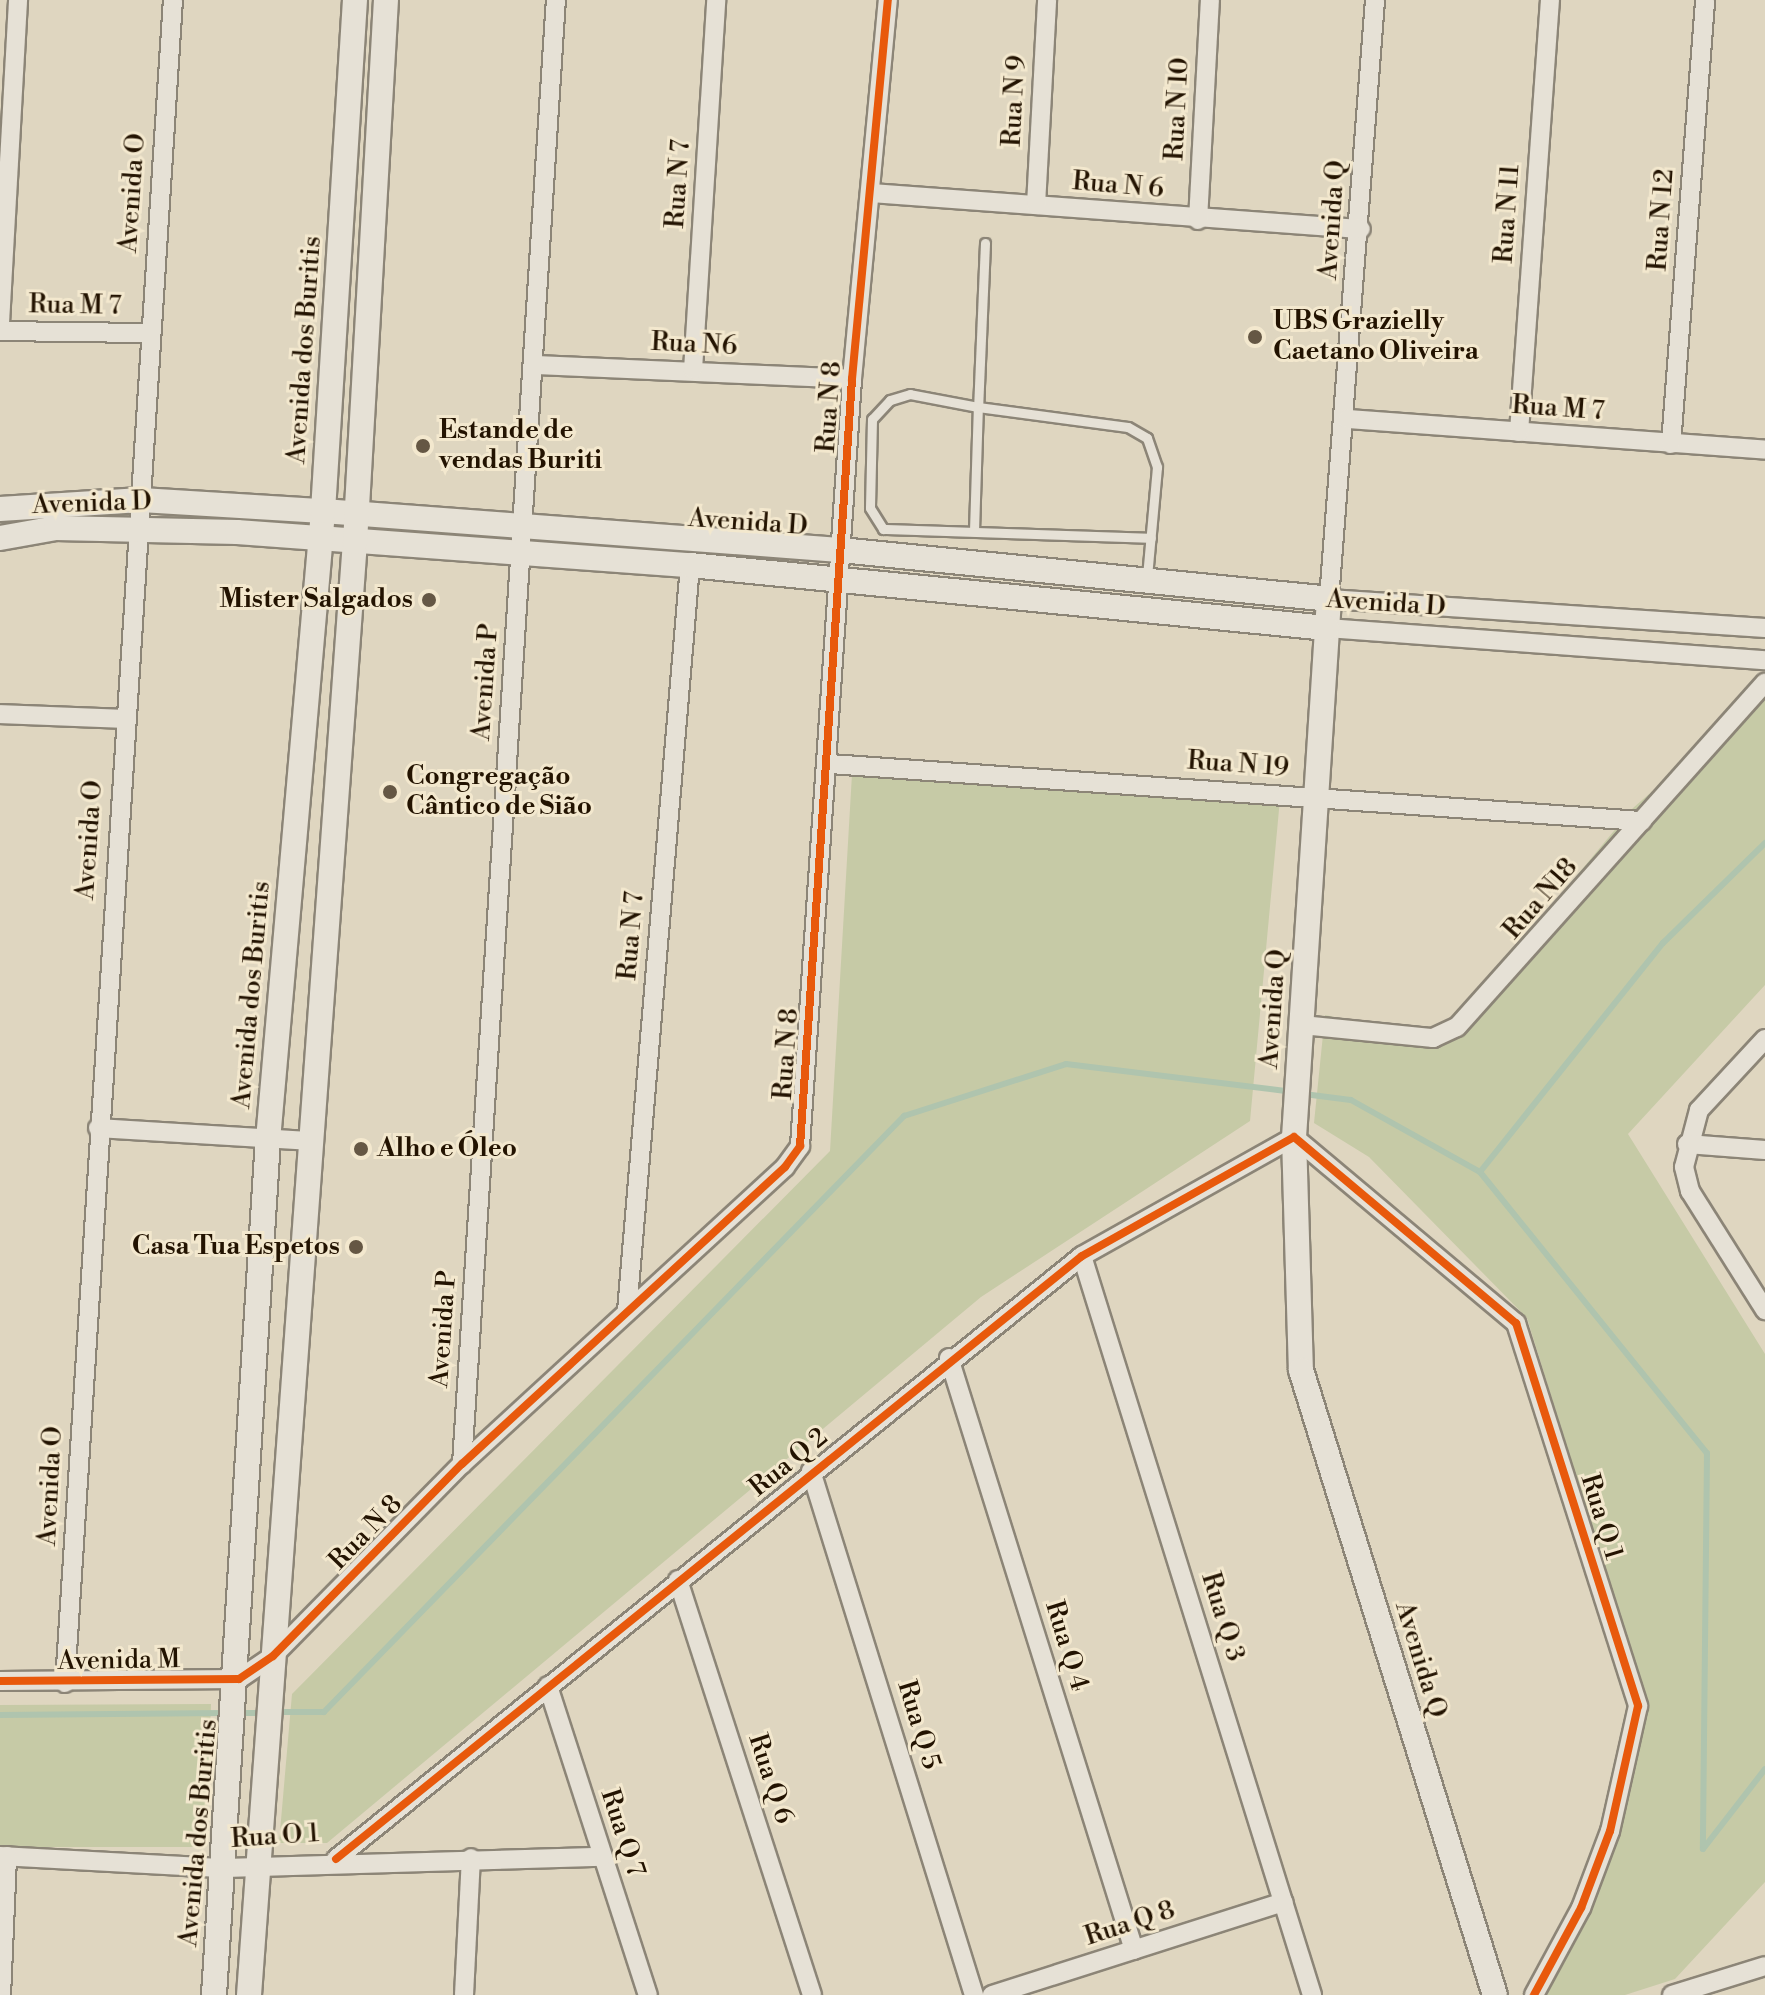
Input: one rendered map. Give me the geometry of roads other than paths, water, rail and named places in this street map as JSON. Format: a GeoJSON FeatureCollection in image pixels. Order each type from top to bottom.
{"type":"FeatureCollection","features":[{"type":"Feature","properties":{"kind":"street"},"geometry":{"type":"LineString","coordinates":[[0,323],[18,0]]}},
{"type":"Feature","properties":{"kind":"street","name":"Avenida O"},"geometry":{"type":"LineString","coordinates":[[65,1683],[124,719],[173,0]]}},
{"type":"Feature","properties":{"kind":"street","name":"Avenida dos Buritis"},"geometry":{"type":"LineString","coordinates":[[214,1995],[238,1689],[268,1140],[318,540],[323,511],[355,0]]}},
{"type":"Feature","properties":{"kind":"street"},"geometry":{"type":"LineString","coordinates":[[249,1995],[355,542],[353,514],[386,0]]}},
{"type":"Feature","properties":{"kind":"street","name":"Avenida P"},"geometry":{"type":"LineString","coordinates":[[462,1464],[556,0]]}},
{"type":"Feature","properties":{"kind":"street","name":"Rua N 7"},"geometry":{"type":"LineString","coordinates":[[693,370],[716,0]]}},
{"type":"Feature","properties":{"kind":"street","name":"Rua N 8"},"geometry":{"type":"LineString","coordinates":[[238,1689],[462,1464],[800,1146],[830,764],[852,379],[888,0]]}},
{"type":"Feature","properties":{"kind":"street","name":"Rua N 9"},"geometry":{"type":"LineString","coordinates":[[1036,205],[1047,0]]}},
{"type":"Feature","properties":{"kind":"street","name":"Rua N 10"},"geometry":{"type":"LineString","coordinates":[[1198,220],[1210,0]]}},
{"type":"Feature","properties":{"kind":"street","name":"Avenida Q"},"geometry":{"type":"LineString","coordinates":[[1375,0],[1347,419],[1329,599],[1319,797],[1294,1137],[1301,1370],[1495,1995]]}},
{"type":"Feature","properties":{"kind":"street","name":"Rua N 11"},"geometry":{"type":"LineString","coordinates":[[1519,432],[1550,0]]}},
{"type":"Feature","properties":{"kind":"street","name":"Rua N 12"},"geometry":{"type":"LineString","coordinates":[[1671,444],[1705,0]]}},
{"type":"Feature","properties":{"kind":"street","name":"Rua N 6"},"geometry":{"type":"LineString","coordinates":[[870,193],[1198,220],[1361,229]]}},
{"type":"Feature","properties":{"kind":"street","name":"Rua M 7"},"geometry":{"type":"LineString","coordinates":[[0,331],[150,333]]}},
{"type":"Feature","properties":{"kind":"street","name":"Rua N6"},"geometry":{"type":"LineString","coordinates":[[534,365],[852,379]]}},
{"type":"Feature","properties":{"kind":"street","name":"Rua M 7"},"geometry":{"type":"LineString","coordinates":[[1347,419],[1765,450]]}},
{"type":"Feature","properties":{"kind":"street","name":"Avenida D"},"geometry":{"type":"LineString","coordinates":[[0,509],[141,500],[323,511],[840,550],[1329,599],[1765,628]]}},
{"type":"Feature","properties":{"kind":"street","name":"Avenida D"},"geometry":{"type":"LineString","coordinates":[[0,538],[56,528],[139,528],[355,542],[520,557],[690,565],[1327,628],[1765,660]]}},
{"type":"Feature","properties":{"kind":"street","name":"Rua N 7"},"geometry":{"type":"LineString","coordinates":[[627,1311],[690,565]]}},
{"type":"Feature","properties":{"kind":"street","name":"Rua N18"},"geometry":{"type":"LineString","coordinates":[[1302,1025],[1433,1038],[1450,1032],[1491,996],[1765,683]]}},
{"type":"Feature","properties":{"kind":"street"},"geometry":{"type":"LineString","coordinates":[[0,714],[124,719]]}},
{"type":"Feature","properties":{"kind":"street","name":"Rua N 19"},"geometry":{"type":"LineString","coordinates":[[830,764],[1642,821]]}},
{"type":"Feature","properties":{"kind":"street"},"geometry":{"type":"LineString","coordinates":[[1764,1308],[1690,1191],[1687,1144],[1708,1097],[1765,1039]]}},
{"type":"Feature","properties":{"kind":"street"},"geometry":{"type":"LineString","coordinates":[[98,1128],[312,1141]]}},
{"type":"Feature","properties":{"kind":"street","name":"Rua Q 2"},"geometry":{"type":"LineString","coordinates":[[336,1859],[949,1358],[1082,1256],[1294,1137]]}},
{"type":"Feature","properties":{"kind":"street","name":"Rua Q 1"},"geometry":{"type":"LineString","coordinates":[[1294,1137],[1516,1323],[1638,1706],[1610,1831],[1581,1908],[1534,1995]]}},
{"type":"Feature","properties":{"kind":"street"},"geometry":{"type":"LineString","coordinates":[[1687,1144],[1765,1150]]}},
{"type":"Feature","properties":{"kind":"street","name":"Rua Q 3"},"geometry":{"type":"LineString","coordinates":[[1082,1256],[1312,1995]]}},
{"type":"Feature","properties":{"kind":"street","name":"Rua Q 4"},"geometry":{"type":"LineString","coordinates":[[949,1358],[1134,1950]]}},
{"type":"Feature","properties":{"kind":"street","name":"Rua Q 5"},"geometry":{"type":"LineString","coordinates":[[811,1471],[974,1995]]}},
{"type":"Feature","properties":{"kind":"street","name":"Rua Q 6"},"geometry":{"type":"LineString","coordinates":[[678,1580],[812,1995]]}},
{"type":"Feature","properties":{"kind":"street","name":"Avenida M"},"geometry":{"type":"LineString","coordinates":[[0,1681],[238,1689]]}},
{"type":"Feature","properties":{"kind":"street","name":"Rua Q 7"},"geometry":{"type":"LineString","coordinates":[[548,1686],[648,1995]]}},
{"type":"Feature","properties":{"kind":"street"},"geometry":{"type":"LineString","coordinates":[[1,1995],[4,1856]]}},
{"type":"Feature","properties":{"kind":"street","name":"Rua O 1"},"geometry":{"type":"LineString","coordinates":[[4,1856],[225,1868],[336,1859],[602,1857]]}},
{"type":"Feature","properties":{"kind":"street"},"geometry":{"type":"LineString","coordinates":[[464,1995],[471,1858]]}},
{"type":"Feature","properties":{"kind":"street","name":"Rua Q 8"},"geometry":{"type":"LineString","coordinates":[[992,1995],[1284,1902]]}},
{"type":"Feature","properties":{"kind":"street"},"geometry":{"type":"LineString","coordinates":[[1674,1995],[1765,1966]]}},
{"type":"Feature","properties":{"kind":"lane"},"geometry":{"type":"LineString","coordinates":[[974,531],[985,243]]}},
{"type":"Feature","properties":{"kind":"lane"},"geometry":{"type":"LineString","coordinates":[[1147,581],[1151,538],[1157,467],[1147,438],[1128,427],[978,407],[910,394],[890,400],[872,419],[876,523],[974,531],[1151,538]]}},
{"type":"Feature","properties":{"kind":"waterway"},"geometry":{"type":"LineString","coordinates":[[1480,1172],[1663,943],[1765,843]]}},
{"type":"Feature","properties":{"kind":"waterway"},"geometry":{"type":"LineString","coordinates":[[273,1712],[324,1712],[904,1116],[1066,1064],[1293,1092]]}},
{"type":"Feature","properties":{"kind":"waterway"},"geometry":{"type":"LineString","coordinates":[[1304,1094],[1351,1100],[1480,1172],[1707,1453],[1703,1849]]}},
{"type":"Feature","properties":{"kind":"waterway"},"geometry":{"type":"LineString","coordinates":[[0,1715],[226,1713]]}},
{"type":"Feature","properties":{"kind":"waterway"},"geometry":{"type":"LineString","coordinates":[[237,1713],[262,1713]]}},
{"type":"Feature","properties":{"kind":"waterway"},"geometry":{"type":"LineString","coordinates":[[1703,1849],[1765,1769]]}},
{"type":"Feature","properties":{"kind":"place","name":"UBS Grazielly Caetano Oliveira"},"geometry":{"type":"Point","coordinates":[1255,337]}},
{"type":"Feature","properties":{"kind":"place","name":"Estande de vendas Buriti"},"geometry":{"type":"Point","coordinates":[423,446]}},
{"type":"Feature","properties":{"kind":"place","name":"Mister Salgados"},"geometry":{"type":"Point","coordinates":[429,600]}},
{"type":"Feature","properties":{"kind":"place","name":"Congregação Cântico de Sião"},"geometry":{"type":"Point","coordinates":[390,792]}},
{"type":"Feature","properties":{"kind":"place","name":"Alho e Óleo"},"geometry":{"type":"Point","coordinates":[361,1149]}},
{"type":"Feature","properties":{"kind":"place","name":"Casa Tua Espetos"},"geometry":{"type":"Point","coordinates":[356,1247]}}]}
